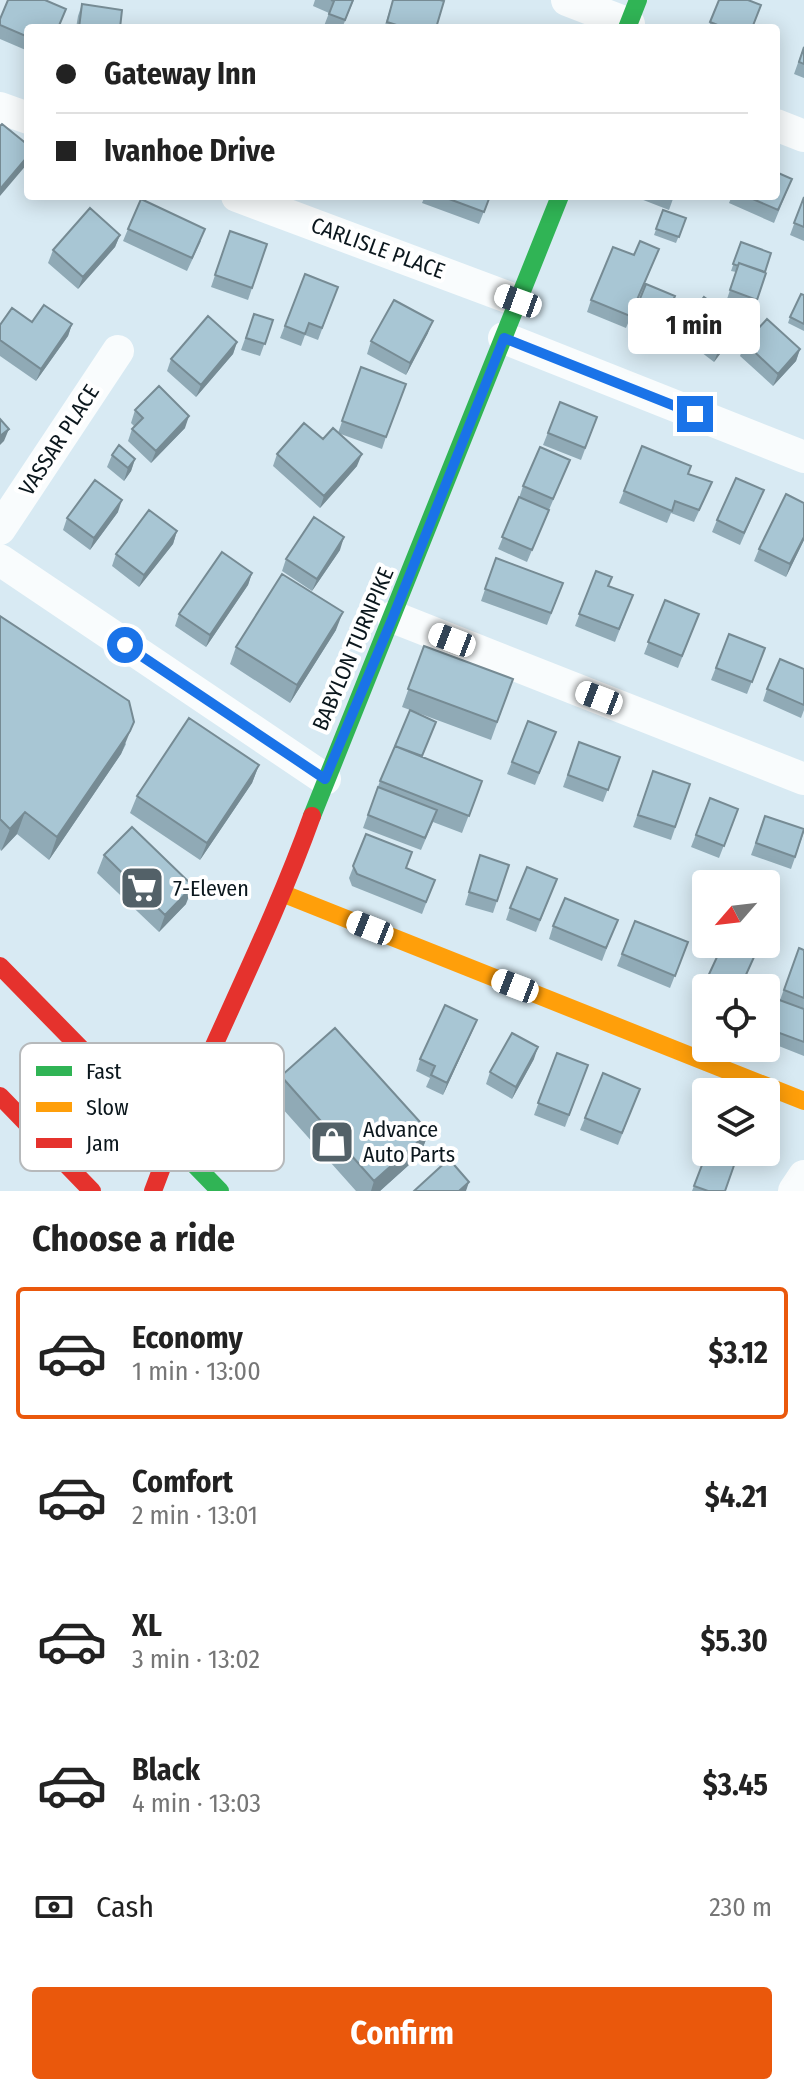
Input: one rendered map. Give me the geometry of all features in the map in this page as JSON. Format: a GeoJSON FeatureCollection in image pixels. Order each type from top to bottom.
{"type":"FeatureCollection","features":[{"type":"Feature","properties":{"kind":"main road","name":"BABYLON TURNPIKE"},"geometry":{"type":"LineString","coordinates":[[216,1043],[284,894],[325,779],[393,617],[558,200]]}},
{"type":"Feature","properties":{"kind":"main road"},"geometry":{"type":"LineString","coordinates":[[284,894],[804,1101]]}},
{"type":"Feature","properties":{"kind":"main road"},"geometry":{"type":"LineString","coordinates":[[0,966],[76,1043]]}},
{"type":"Feature","properties":{"kind":"main road"},"geometry":{"type":"LineString","coordinates":[[0,1096],[20,1117]]}},
{"type":"Feature","properties":{"kind":"main road"},"geometry":{"type":"LineString","coordinates":[[73,1171],[92,1191]]}},
{"type":"Feature","properties":{"kind":"main road","name":"BABYLON TURNPIKE"},"geometry":{"type":"LineString","coordinates":[[153,1191],[160,1171]]}},
{"type":"Feature","properties":{"kind":"main road"},"geometry":{"type":"LineString","coordinates":[[201,1171],[220,1191]]}},
{"type":"Feature","properties":{"kind":"street"},"geometry":{"type":"LineString","coordinates":[[567,0],[631,17]]}},
{"type":"Feature","properties":{"kind":"street"},"geometry":{"type":"LineString","coordinates":[[0,108],[24,117]]}},
{"type":"Feature","properties":{"kind":"street"},"geometry":{"type":"LineString","coordinates":[[780,127],[804,136]]}},
{"type":"Feature","properties":{"kind":"street","name":"CARLISLE PLACE"},"geometry":{"type":"LineString","coordinates":[[248,200],[518,301]]}},
{"type":"Feature","properties":{"kind":"street"},"geometry":{"type":"LineString","coordinates":[[504,338],[804,457]]}},
{"type":"Feature","properties":{"kind":"street","name":"VASSAR PLACE"},"geometry":{"type":"LineString","coordinates":[[0,529],[118,351]]}},
{"type":"Feature","properties":{"kind":"street"},"geometry":{"type":"LineString","coordinates":[[0,560],[325,779]]}},
{"type":"Feature","properties":{"kind":"street"},"geometry":{"type":"LineString","coordinates":[[393,617],[804,779]]}},
{"type":"Feature","properties":{"kind":"street"},"geometry":{"type":"LineString","coordinates":[[794,1191],[804,1176]]}},
{"type":"Feature","properties":{"kind":"building"},"geometry":{"type":"Polygon","coordinates":[[[8,0],[45,0],[66,9],[60,24],[24,24],[24,35],[0,25],[8,0]]]}},
{"type":"Feature","properties":{"kind":"building"},"geometry":{"type":"Polygon","coordinates":[[[331,0],[353,0],[345,20],[329,14],[334,1],[331,0]]]}},
{"type":"Feature","properties":{"kind":"building"},"geometry":{"type":"Polygon","coordinates":[[[393,0],[444,1],[437,24],[387,22],[393,0]]]}},
{"type":"Feature","properties":{"kind":"building"},"geometry":{"type":"Polygon","coordinates":[[[719,0],[748,0],[761,5],[754,24],[710,22],[719,0]]]}},
{"type":"Feature","properties":{"kind":"building"},"geometry":{"type":"Polygon","coordinates":[[[82,4],[122,10],[120,24],[80,24],[82,4]]]}},
{"type":"Feature","properties":{"kind":"building"},"geometry":{"type":"Polygon","coordinates":[[[804,47],[804,64],[799,62],[804,47]]]}},
{"type":"Feature","properties":{"kind":"building"},"geometry":{"type":"Polygon","coordinates":[[[2,124],[24,142],[24,161],[0,189],[2,124]]]}},
{"type":"Feature","properties":{"kind":"building"},"geometry":{"type":"Polygon","coordinates":[[[780,174],[792,179],[778,210],[755,200],[780,200],[780,174]]]}},
{"type":"Feature","properties":{"kind":"building"},"geometry":{"type":"Polygon","coordinates":[[[804,197],[804,227],[794,223],[804,197]]]}},
{"type":"Feature","properties":{"kind":"building"},"geometry":{"type":"Polygon","coordinates":[[[143,200],[205,229],[192,258],[128,229],[143,200]]]}},
{"type":"Feature","properties":{"kind":"building"},"geometry":{"type":"Polygon","coordinates":[[[452,200],[488,200],[484,212],[452,200]]]}},
{"type":"Feature","properties":{"kind":"building"},"geometry":{"type":"Polygon","coordinates":[[[90,208],[120,235],[83,277],[53,250],[90,208]]]}},
{"type":"Feature","properties":{"kind":"building"},"geometry":{"type":"Polygon","coordinates":[[[663,210],[686,218],[679,237],[656,229],[663,210]]]}},
{"type":"Feature","properties":{"kind":"building"},"geometry":{"type":"Polygon","coordinates":[[[230,231],[267,244],[252,288],[215,275],[230,231]]]}},
{"type":"Feature","properties":{"kind":"building"},"geometry":{"type":"Polygon","coordinates":[[[640,241],[659,249],[630,316],[591,300],[613,247],[634,255],[640,241]]]}},
{"type":"Feature","properties":{"kind":"building"},"geometry":{"type":"Polygon","coordinates":[[[741,242],[771,253],[765,272],[739,263],[738,266],[733,264],[741,242]]]}},
{"type":"Feature","properties":{"kind":"building"},"geometry":{"type":"Polygon","coordinates":[[[739,263],[766,273],[757,300],[730,290],[739,263]]]}},
{"type":"Feature","properties":{"kind":"building"},"geometry":{"type":"Polygon","coordinates":[[[305,274],[338,287],[322,328],[309,323],[305,334],[285,326],[305,274]]]}},
{"type":"Feature","properties":{"kind":"building"},"geometry":{"type":"Polygon","coordinates":[[[646,284],[675,296],[661,329],[632,318],[646,284]]]}},
{"type":"Feature","properties":{"kind":"building"},"geometry":{"type":"Polygon","coordinates":[[[801,294],[804,295],[804,324],[790,317],[801,294]]]}},
{"type":"Feature","properties":{"kind":"building"},"geometry":{"type":"Polygon","coordinates":[[[704,297],[739,322],[719,349],[684,324],[704,297]]]}},
{"type":"Feature","properties":{"kind":"building"},"geometry":{"type":"Polygon","coordinates":[[[394,300],[433,321],[410,363],[371,341],[394,300]]]}},
{"type":"Feature","properties":{"kind":"building"},"geometry":{"type":"Polygon","coordinates":[[[44,305],[72,324],[41,369],[0,340],[0,325],[12,308],[32,322],[44,305]]]}},
{"type":"Feature","properties":{"kind":"building"},"geometry":{"type":"Polygon","coordinates":[[[254,314],[273,320],[265,344],[246,338],[254,314]]]}},
{"type":"Feature","properties":{"kind":"building"},"geometry":{"type":"Polygon","coordinates":[[[208,316],[237,342],[201,385],[171,359],[208,316]]]}},
{"type":"Feature","properties":{"kind":"building"},"geometry":{"type":"Polygon","coordinates":[[[767,319],[800,349],[778,374],[745,343],[767,319]]]}},
{"type":"Feature","properties":{"kind":"building"},"geometry":{"type":"Polygon","coordinates":[[[361,367],[406,384],[386,437],[342,421],[361,367]]]}},
{"type":"Feature","properties":{"kind":"building"},"geometry":{"type":"Polygon","coordinates":[[[159,386],[189,416],[156,451],[132,429],[143,418],[135,410],[159,386]]]}},
{"type":"Feature","properties":{"kind":"building"},"geometry":{"type":"Polygon","coordinates":[[[560,402],[597,417],[585,448],[548,433],[560,402]]]}},
{"type":"Feature","properties":{"kind":"building"},"geometry":{"type":"Polygon","coordinates":[[[0,419],[9,429],[0,436],[0,419]]]}},
{"type":"Feature","properties":{"kind":"building"},"geometry":{"type":"Polygon","coordinates":[[[304,423],[323,439],[333,428],[362,454],[324,496],[277,454],[304,423]]]}},
{"type":"Feature","properties":{"kind":"building"},"geometry":{"type":"Polygon","coordinates":[[[119,445],[135,459],[128,468],[112,455],[119,445]]]}},
{"type":"Feature","properties":{"kind":"building"},"geometry":{"type":"Polygon","coordinates":[[[642,446],[691,466],[688,474],[712,482],[699,510],[675,501],[672,511],[624,491],[642,446]]]}},
{"type":"Feature","properties":{"kind":"building"},"geometry":{"type":"Polygon","coordinates":[[[540,447],[570,460],[553,499],[523,486],[540,447]]]}},
{"type":"Feature","properties":{"kind":"building"},"geometry":{"type":"Polygon","coordinates":[[[736,478],[764,490],[744,533],[717,520],[736,478]]]}},
{"type":"Feature","properties":{"kind":"building"},"geometry":{"type":"Polygon","coordinates":[[[95,480],[122,500],[94,538],[67,518],[95,480]]]}},
{"type":"Feature","properties":{"kind":"building"},"geometry":{"type":"Polygon","coordinates":[[[786,494],[804,503],[804,537],[790,564],[759,549],[786,494]]]}},
{"type":"Feature","properties":{"kind":"building"},"geometry":{"type":"Polygon","coordinates":[[[519,497],[549,510],[532,550],[502,537],[519,497]]]}},
{"type":"Feature","properties":{"kind":"building"},"geometry":{"type":"Polygon","coordinates":[[[149,510],[177,531],[144,575],[116,554],[149,510]]]}},
{"type":"Feature","properties":{"kind":"building"},"geometry":{"type":"Polygon","coordinates":[[[314,517],[344,537],[317,579],[286,559],[314,517]]]}},
{"type":"Feature","properties":{"kind":"building"},"geometry":{"type":"Polygon","coordinates":[[[222,552],[252,573],[210,635],[179,614],[222,552]]]}},
{"type":"Feature","properties":{"kind":"building"},"geometry":{"type":"Polygon","coordinates":[[[496,558],[563,583],[551,613],[485,589],[496,558]]]}},
{"type":"Feature","properties":{"kind":"building"},"geometry":{"type":"Polygon","coordinates":[[[596,571],[612,577],[608,586],[633,595],[619,629],[579,614],[596,571]]]}},
{"type":"Feature","properties":{"kind":"building"},"geometry":{"type":"Polygon","coordinates":[[[282,574],[343,612],[297,685],[236,647],[282,574]]]}},
{"type":"Feature","properties":{"kind":"building"},"geometry":{"type":"Polygon","coordinates":[[[665,600],[699,614],[682,656],[648,642],[665,600]]]}},
{"type":"Feature","properties":{"kind":"building"},"geometry":{"type":"Polygon","coordinates":[[[0,616],[129,701],[134,722],[130,731],[57,837],[25,812],[10,829],[0,819],[0,616]]]}},
{"type":"Feature","properties":{"kind":"building"},"geometry":{"type":"Polygon","coordinates":[[[729,634],[765,648],[752,682],[716,668],[729,634]]]}},
{"type":"Feature","properties":{"kind":"building"},"geometry":{"type":"Polygon","coordinates":[[[424,646],[513,679],[497,722],[408,689],[424,646]]]}},
{"type":"Feature","properties":{"kind":"building"},"geometry":{"type":"Polygon","coordinates":[[[780,659],[804,669],[804,705],[767,689],[780,659]]]}},
{"type":"Feature","properties":{"kind":"building"},"geometry":{"type":"Polygon","coordinates":[[[410,710],[436,722],[422,756],[395,746],[410,710]]]}},
{"type":"Feature","properties":{"kind":"building"},"geometry":{"type":"Polygon","coordinates":[[[189,718],[259,765],[207,843],[137,796],[189,718]]]}},
{"type":"Feature","properties":{"kind":"building"},"geometry":{"type":"Polygon","coordinates":[[[528,721],[556,732],[539,773],[512,762],[528,721]]]}},
{"type":"Feature","properties":{"kind":"building"},"geometry":{"type":"Polygon","coordinates":[[[579,742],[620,757],[608,790],[568,775],[579,742]]]}},
{"type":"Feature","properties":{"kind":"building"},"geometry":{"type":"Polygon","coordinates":[[[395,746],[482,781],[469,816],[380,781],[395,746]]]}},
{"type":"Feature","properties":{"kind":"building"},"geometry":{"type":"Polygon","coordinates":[[[653,771],[690,784],[675,827],[638,815],[653,771]]]}},
{"type":"Feature","properties":{"kind":"building"},"geometry":{"type":"Polygon","coordinates":[[[378,787],[437,810],[425,838],[368,815],[378,787]]]}},
{"type":"Feature","properties":{"kind":"building"},"geometry":{"type":"Polygon","coordinates":[[[710,798],[738,809],[724,846],[696,835],[710,798]]]}},
{"type":"Feature","properties":{"kind":"building"},"geometry":{"type":"Polygon","coordinates":[[[765,816],[804,829],[795,857],[756,843],[765,816]]]}},
{"type":"Feature","properties":{"kind":"building"},"geometry":{"type":"Polygon","coordinates":[[[132,827],[193,886],[165,915],[104,855],[132,827]]]}},
{"type":"Feature","properties":{"kind":"building"},"geometry":{"type":"Polygon","coordinates":[[[366,834],[412,852],[406,868],[435,880],[426,902],[357,874],[353,866],[366,834]]]}},
{"type":"Feature","properties":{"kind":"building"},"geometry":{"type":"Polygon","coordinates":[[[480,855],[509,865],[497,901],[469,892],[480,855]]]}},
{"type":"Feature","properties":{"kind":"building"},"geometry":{"type":"Polygon","coordinates":[[[527,867],[557,879],[540,920],[510,908],[527,867]]]}},
{"type":"Feature","properties":{"kind":"building"},"geometry":{"type":"Polygon","coordinates":[[[565,898],[618,920],[606,948],[553,926],[565,898]]]}},
{"type":"Feature","properties":{"kind":"building"},"geometry":{"type":"Polygon","coordinates":[[[635,921],[688,942],[675,976],[622,954],[635,921]]]}},
{"type":"Feature","properties":{"kind":"building"},"geometry":{"type":"Polygon","coordinates":[[[799,948],[804,950],[804,998],[784,990],[799,948]]]}},
{"type":"Feature","properties":{"kind":"building"},"geometry":{"type":"Polygon","coordinates":[[[717,958],[754,958],[746,974],[709,974],[717,958]]]}},
{"type":"Feature","properties":{"kind":"building"},"geometry":{"type":"Polygon","coordinates":[[[780,1000],[804,1009],[804,1042],[780,1033],[780,1000]]]}},
{"type":"Feature","properties":{"kind":"building"},"geometry":{"type":"Polygon","coordinates":[[[445,1005],[477,1020],[447,1083],[431,1075],[435,1066],[420,1059],[445,1005]]]}},
{"type":"Feature","properties":{"kind":"building"},"geometry":{"type":"Polygon","coordinates":[[[335,1028],[429,1132],[374,1181],[284,1079],[284,1073],[335,1028]]]}},
{"type":"Feature","properties":{"kind":"building"},"geometry":{"type":"Polygon","coordinates":[[[512,1033],[538,1047],[516,1087],[490,1072],[512,1033]]]}},
{"type":"Feature","properties":{"kind":"building"},"geometry":{"type":"Polygon","coordinates":[[[557,1053],[588,1065],[569,1115],[538,1103],[557,1053]]]}},
{"type":"Feature","properties":{"kind":"building"},"geometry":{"type":"Polygon","coordinates":[[[603,1073],[640,1089],[622,1133],[585,1118],[603,1073]]]}},
{"type":"Feature","properties":{"kind":"building"},"geometry":{"type":"Polygon","coordinates":[[[449,1159],[469,1182],[459,1191],[414,1191],[449,1159]]]}},
{"type":"Feature","properties":{"kind":"building"},"geometry":{"type":"Polygon","coordinates":[[[702,1166],[734,1166],[725,1191],[708,1191],[694,1186],[702,1166]]]}},
{"type":"Feature","properties":{"kind":"traffic: fast"},"geometry":{"type":"LineString","coordinates":[[629,24],[638,0]]}},
{"type":"Feature","properties":{"kind":"traffic: fast"},"geometry":{"type":"LineString","coordinates":[[312,816],[558,200]]}},
{"type":"Feature","properties":{"kind":"traffic: fast"},"geometry":{"type":"LineString","coordinates":[[201,1171],[220,1191]]}},
{"type":"Feature","properties":{"kind":"traffic: slow"},"geometry":{"type":"LineString","coordinates":[[284,894],[804,1101]]}},
{"type":"Feature","properties":{"kind":"traffic: jam"},"geometry":{"type":"LineString","coordinates":[[215,1043],[312,816]]}},
{"type":"Feature","properties":{"kind":"traffic: jam"},"geometry":{"type":"LineString","coordinates":[[0,966],[75,1043]]}},
{"type":"Feature","properties":{"kind":"traffic: jam"},"geometry":{"type":"LineString","coordinates":[[0,1096],[20,1117]]}},
{"type":"Feature","properties":{"kind":"traffic: jam"},"geometry":{"type":"LineString","coordinates":[[73,1171],[92,1191]]}},
{"type":"Feature","properties":{"kind":"traffic: jam"},"geometry":{"type":"LineString","coordinates":[[153,1191],[161,1171]]}},
{"type":"Feature","properties":{"kind":"place","name":"7-Eleven"},"geometry":{"type":"Point","coordinates":[142,888]}},
{"type":"Feature","properties":{"kind":"place","name":"Advance Auto Parts"},"geometry":{"type":"Point","coordinates":[332,1142]}},
{"type":"Feature","properties":{"kind":"route"},"geometry":{"type":"LineString","coordinates":[[125,645],[325,779],[504,338],[695,414]]}}]}
